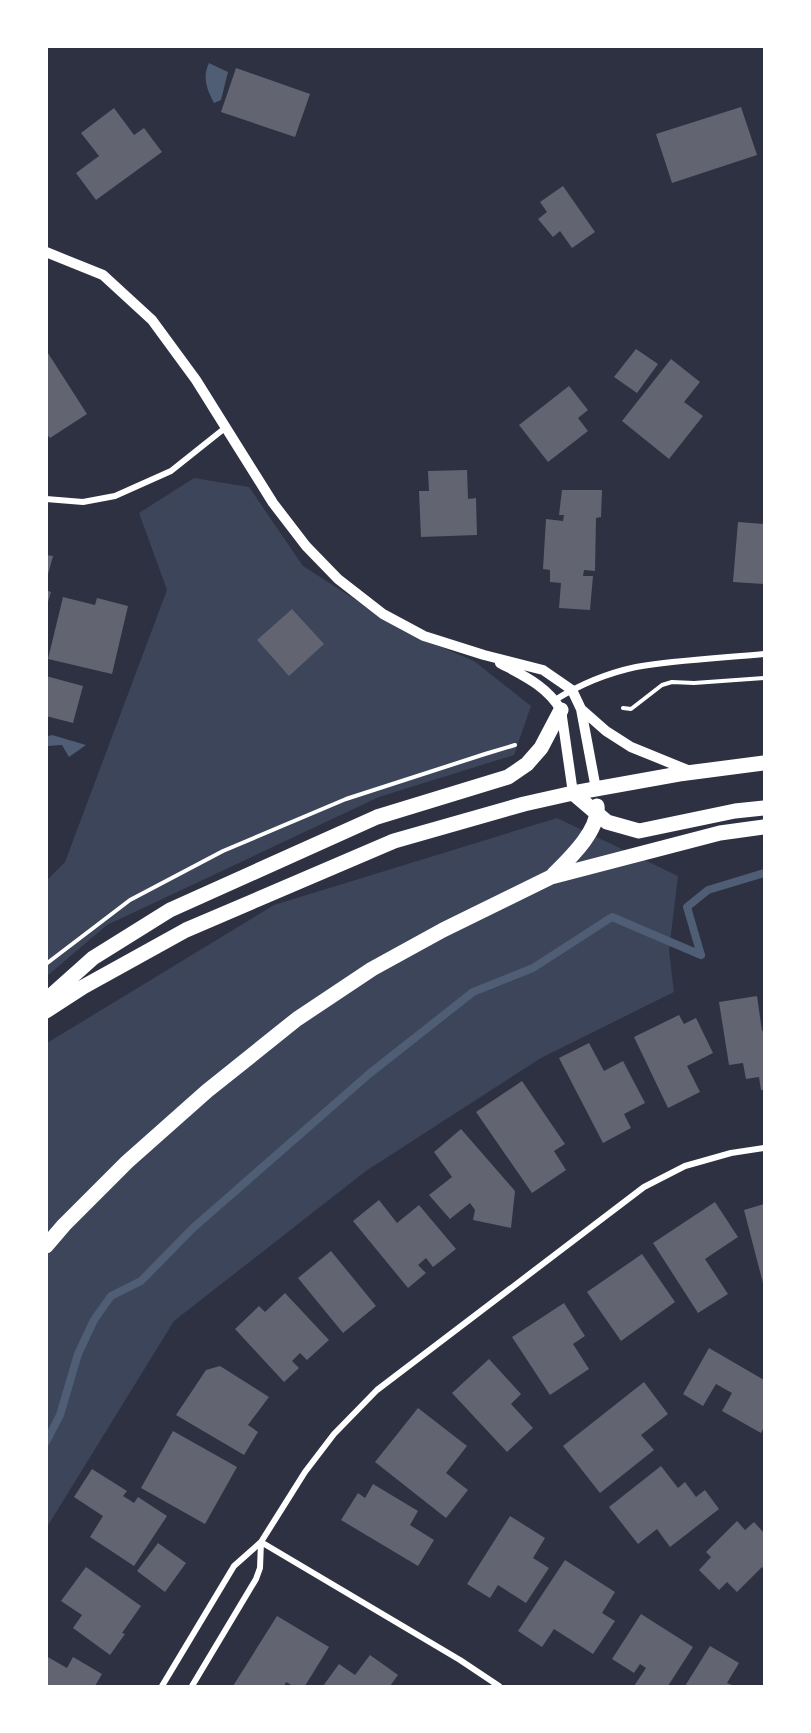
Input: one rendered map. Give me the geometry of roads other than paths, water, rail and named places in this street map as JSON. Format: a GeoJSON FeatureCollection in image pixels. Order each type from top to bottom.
{"type":"FeatureCollection","features":[{"type":"Feature","properties":{"kind":"main road"},"geometry":{"type":"LineString","coordinates":[[46,1000],[93,958],[170,910],[377,817],[508,777],[527,765],[541,748],[558,705]]}},
{"type":"Feature","properties":{"kind":"main road"},"geometry":{"type":"LineString","coordinates":[[46,1011],[82,987],[186,930],[394,842],[525,804],[573,793],[692,772],[765,763]]}},
{"type":"Feature","properties":{"kind":"main road"},"geometry":{"type":"LineString","coordinates":[[551,877],[580,848],[598,815],[596,789]]}},
{"type":"Feature","properties":{"kind":"main road"},"geometry":{"type":"LineString","coordinates":[[573,793],[608,822],[639,831],[735,811],[765,808]]}},
{"type":"Feature","properties":{"kind":"main road"},"geometry":{"type":"LineString","coordinates":[[46,1246],[126,1162],[207,1091],[297,1019],[372,969],[443,930],[551,877],[720,833],[765,827]]}},
{"type":"Feature","properties":{"kind":"street"},"geometry":{"type":"LineString","coordinates":[[46,252],[103,275],[152,320],[196,380],[273,503],[306,546],[339,579],[382,614],[424,636],[543,670],[572,690],[581,709],[596,789]]}},
{"type":"Feature","properties":{"kind":"street"},"geometry":{"type":"LineString","coordinates":[[46,499],[83,502],[115,496],[171,471],[225,428]]}},
{"type":"Feature","properties":{"kind":"street"},"geometry":{"type":"LineString","coordinates":[[558,705],[572,690],[604,676],[635,667],[765,654]]}},
{"type":"Feature","properties":{"kind":"street"},"geometry":{"type":"LineString","coordinates":[[484,655],[536,682],[558,705],[573,793]]}},
{"type":"Feature","properties":{"kind":"street"},"geometry":{"type":"LineString","coordinates":[[581,709],[606,731],[632,747],[692,772]]}},
{"type":"Feature","properties":{"kind":"street"},"geometry":{"type":"LineString","coordinates":[[162,1686],[234,1566],[261,1542],[305,1472],[334,1434],[377,1390],[644,1187],[685,1166],[731,1153],[765,1148]]}},
{"type":"Feature","properties":{"kind":"street"},"geometry":{"type":"LineString","coordinates":[[192,1686],[256,1579],[260,1568],[261,1542]]}},
{"type":"Feature","properties":{"kind":"street"},"geometry":{"type":"LineString","coordinates":[[261,1542],[460,1660],[499,1686]]}},
{"type":"Feature","properties":{"kind":"waterway"},"geometry":{"type":"LineString","coordinates":[[701,955],[687,907],[708,890],[764,873]]}},
{"type":"Feature","properties":{"kind":"waterway"},"geometry":{"type":"LineString","coordinates":[[46,1442],[60,1415],[78,1354],[94,1320],[111,1296],[141,1281],[193,1228],[369,1074],[473,992],[533,968],[612,917],[701,955]]}}]}
